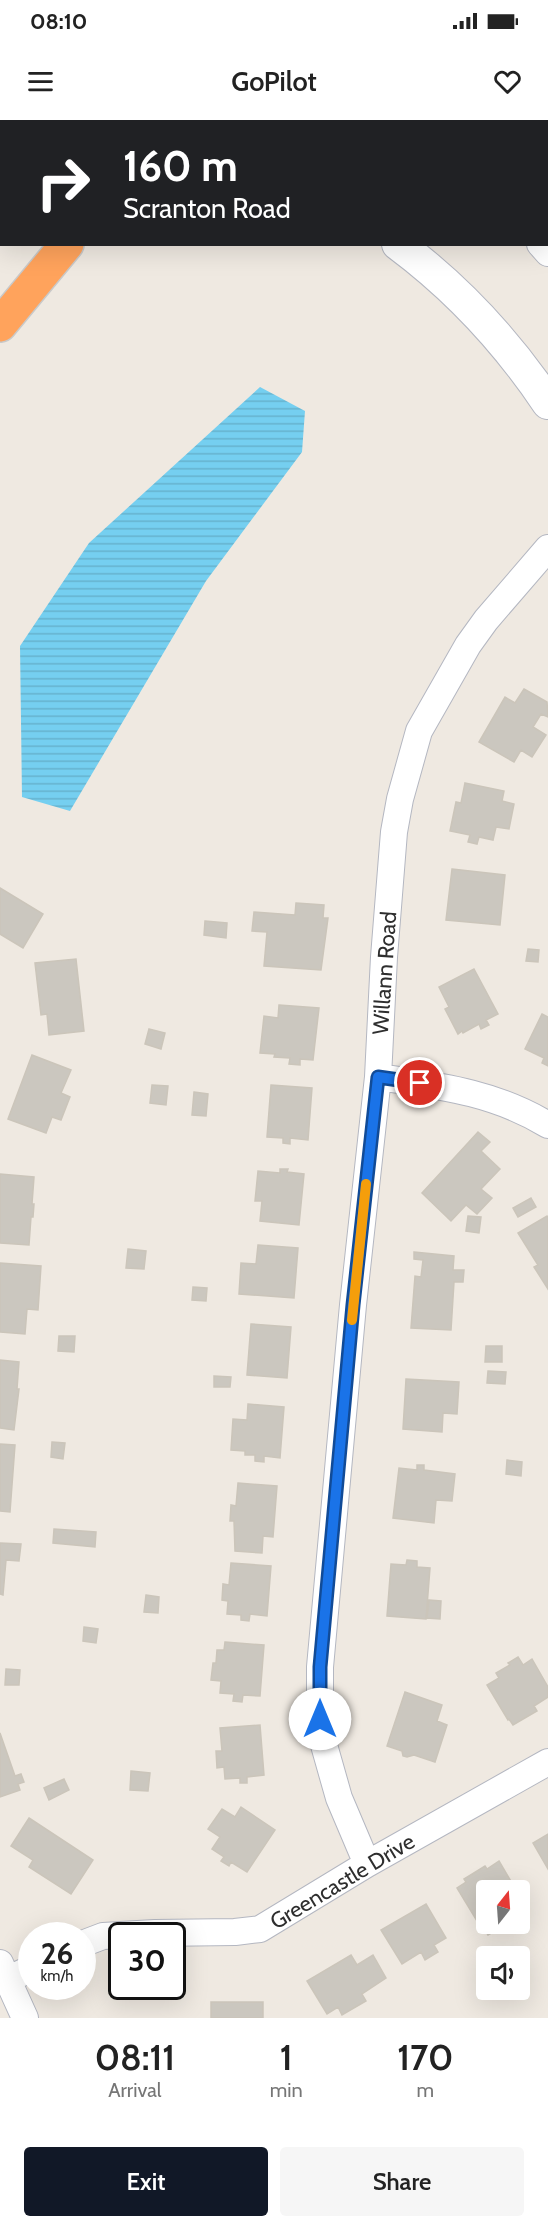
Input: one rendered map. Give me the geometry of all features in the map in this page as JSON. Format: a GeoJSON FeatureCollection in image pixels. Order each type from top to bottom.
{"type":"FeatureCollection","features":[{"type":"Feature","properties":{"kind":"highway"},"geometry":{"type":"LineString","coordinates":[[0,325],[66,246]]}},
{"type":"Feature","properties":{"kind":"street"},"geometry":{"type":"LineString","coordinates":[[400,246],[447,284],[490,328],[548,402]]}},
{"type":"Feature","properties":{"kind":"street","name":"Willann Road"},"geometry":{"type":"LineString","coordinates":[[368,1864],[339,1798],[326,1755],[320,1731],[320,1687],[353,1305],[378,1077],[384,957],[394,832],[404,782],[419,731],[468,645],[486,620],[548,548]]}},
{"type":"Feature","properties":{"kind":"street"},"geometry":{"type":"LineString","coordinates":[[378,1077],[462,1090],[502,1102],[548,1125]]}},
{"type":"Feature","properties":{"kind":"street","name":"Greencastle Drive"},"geometry":{"type":"LineString","coordinates":[[96,1939],[104,1936],[235,1932],[260,1929],[368,1864],[548,1762]]}},
{"type":"Feature","properties":{"kind":"street"},"geometry":{"type":"LineString","coordinates":[[4,1971],[25,2018]]}},
{"type":"Feature","properties":{"kind":"water"},"geometry":{"type":"Polygon","coordinates":[[[260,387],[305,411],[302,452],[206,581],[70,811],[22,797],[20,646],[89,543],[260,387]]]}},
{"type":"Feature","properties":{"kind":"building"},"geometry":{"type":"Polygon","coordinates":[[[524,689],[547,702],[548,717],[541,714],[533,727],[546,735],[532,757],[521,750],[514,762],[479,742],[505,697],[515,703],[524,689]]]}},
{"type":"Feature","properties":{"kind":"building"},"geometry":{"type":"Polygon","coordinates":[[[465,783],[504,791],[502,801],[514,804],[509,829],[496,827],[493,840],[479,837],[477,844],[468,842],[470,835],[450,831],[456,802],[461,803],[465,783]]]}},
{"type":"Feature","properties":{"kind":"building"},"geometry":{"type":"Polygon","coordinates":[[[452,869],[505,875],[500,925],[446,920],[452,869]]]}},
{"type":"Feature","properties":{"kind":"building"},"geometry":{"type":"Polygon","coordinates":[[[0,888],[43,914],[23,948],[0,934],[0,888]]]}},
{"type":"Feature","properties":{"kind":"building"},"geometry":{"type":"Polygon","coordinates":[[[296,903],[324,905],[323,918],[328,918],[321,970],[264,966],[267,932],[252,931],[254,912],[295,915],[296,903]]]}},
{"type":"Feature","properties":{"kind":"building"},"geometry":{"type":"Polygon","coordinates":[[[205,921],[227,923],[226,938],[204,935],[205,921]]]}},
{"type":"Feature","properties":{"kind":"building"},"geometry":{"type":"Polygon","coordinates":[[[528,949],[539,950],[538,962],[526,961],[528,949]]]}},
{"type":"Feature","properties":{"kind":"building"},"geometry":{"type":"Polygon","coordinates":[[[76,959],[84,1031],[49,1035],[47,1014],[41,1015],[35,963],[76,959]]]}},
{"type":"Feature","properties":{"kind":"building"},"geometry":{"type":"Polygon","coordinates":[[[474,969],[498,1014],[486,1020],[489,1025],[481,1029],[479,1024],[458,1034],[445,1009],[449,1007],[439,987],[474,969]]]}},
{"type":"Feature","properties":{"kind":"building"},"geometry":{"type":"Polygon","coordinates":[[[279,1005],[319,1008],[313,1060],[300,1059],[300,1065],[289,1064],[290,1058],[260,1053],[264,1016],[278,1018],[279,1005]]]}},
{"type":"Feature","properties":{"kind":"building"},"geometry":{"type":"Polygon","coordinates":[[[542,1014],[548,1017],[548,1066],[542,1063],[544,1058],[525,1049],[542,1014]]]}},
{"type":"Feature","properties":{"kind":"building"},"geometry":{"type":"Polygon","coordinates":[[[149,1029],[165,1033],[161,1049],[145,1044],[149,1029]]]}},
{"type":"Feature","properties":{"kind":"building"},"geometry":{"type":"Polygon","coordinates":[[[32,1055],[71,1070],[61,1093],[70,1097],[61,1120],[52,1117],[46,1133],[8,1119],[32,1055]]]}},
{"type":"Feature","properties":{"kind":"building"},"geometry":{"type":"Polygon","coordinates":[[[152,1085],[168,1086],[166,1105],[150,1103],[152,1085]]]}},
{"type":"Feature","properties":{"kind":"building"},"geometry":{"type":"Polygon","coordinates":[[[271,1085],[312,1088],[308,1140],[290,1138],[290,1144],[283,1143],[283,1138],[267,1137],[271,1085]]]}},
{"type":"Feature","properties":{"kind":"building"},"geometry":{"type":"Polygon","coordinates":[[[194,1092],[208,1094],[206,1116],[192,1115],[194,1092]]]}},
{"type":"Feature","properties":{"kind":"building"},"geometry":{"type":"Polygon","coordinates":[[[478,1132],[490,1142],[481,1151],[500,1169],[481,1189],[492,1198],[477,1214],[466,1205],[451,1221],[422,1193],[478,1132]]]}},
{"type":"Feature","properties":{"kind":"building"},"geometry":{"type":"Polygon","coordinates":[[[280,1169],[304,1174],[299,1225],[260,1221],[262,1201],[255,1201],[258,1171],[280,1173],[280,1169]]]}},
{"type":"Feature","properties":{"kind":"building"},"geometry":{"type":"Polygon","coordinates":[[[0,1174],[34,1177],[32,1204],[34,1204],[29,1245],[0,1243],[0,1174]]]}},
{"type":"Feature","properties":{"kind":"building"},"geometry":{"type":"Polygon","coordinates":[[[531,1198],[536,1207],[518,1217],[513,1208],[531,1198]]]}},
{"type":"Feature","properties":{"kind":"building"},"geometry":{"type":"Polygon","coordinates":[[[468,1216],[481,1217],[479,1233],[466,1231],[468,1216]]]}},
{"type":"Feature","properties":{"kind":"building"},"geometry":{"type":"Polygon","coordinates":[[[547,1216],[548,1289],[534,1267],[538,1265],[518,1233],[547,1216]]]}},
{"type":"Feature","properties":{"kind":"building"},"geometry":{"type":"Polygon","coordinates":[[[258,1245],[298,1248],[294,1298],[239,1294],[241,1263],[256,1264],[258,1245]]]}},
{"type":"Feature","properties":{"kind":"building"},"geometry":{"type":"Polygon","coordinates":[[[128,1249],[146,1251],[144,1269],[126,1268],[128,1249]]]}},
{"type":"Feature","properties":{"kind":"building"},"geometry":{"type":"Polygon","coordinates":[[[414,1252],[454,1256],[453,1270],[464,1270],[463,1282],[454,1282],[451,1330],[411,1328],[415,1276],[421,1277],[423,1260],[414,1259],[414,1252]]]}},
{"type":"Feature","properties":{"kind":"building"},"geometry":{"type":"Polygon","coordinates":[[[0,1263],[41,1266],[38,1310],[27,1309],[25,1334],[0,1332],[0,1263]]]}},
{"type":"Feature","properties":{"kind":"building"},"geometry":{"type":"Polygon","coordinates":[[[193,1287],[207,1288],[206,1301],[192,1300],[193,1287]]]}},
{"type":"Feature","properties":{"kind":"building"},"geometry":{"type":"Polygon","coordinates":[[[251,1324],[291,1327],[287,1378],[247,1375],[251,1324]]]}},
{"type":"Feature","properties":{"kind":"building"},"geometry":{"type":"Polygon","coordinates":[[[59,1336],[75,1336],[74,1352],[58,1351],[59,1336]]]}},
{"type":"Feature","properties":{"kind":"building"},"geometry":{"type":"Polygon","coordinates":[[[486,1346],[502,1346],[502,1362],[485,1362],[486,1346]]]}},
{"type":"Feature","properties":{"kind":"building"},"geometry":{"type":"Polygon","coordinates":[[[0,1360],[19,1362],[17,1389],[19,1389],[14,1430],[0,1428],[0,1360]]]}},
{"type":"Feature","properties":{"kind":"building"},"geometry":{"type":"Polygon","coordinates":[[[488,1371],[506,1372],[505,1384],[487,1383],[488,1371]]]}},
{"type":"Feature","properties":{"kind":"building"},"geometry":{"type":"Polygon","coordinates":[[[214,1376],[231,1377],[230,1387],[214,1387],[214,1376]]]}},
{"type":"Feature","properties":{"kind":"building"},"geometry":{"type":"Polygon","coordinates":[[[406,1379],[459,1382],[457,1414],[443,1413],[442,1432],[403,1429],[406,1379]]]}},
{"type":"Feature","properties":{"kind":"building"},"geometry":{"type":"Polygon","coordinates":[[[248,1404],[284,1407],[280,1458],[264,1456],[264,1462],[255,1461],[255,1455],[245,1455],[245,1451],[231,1450],[233,1419],[247,1420],[248,1404]]]}},
{"type":"Feature","properties":{"kind":"building"},"geometry":{"type":"Polygon","coordinates":[[[52,1442],[65,1443],[63,1459],[51,1457],[52,1442]]]}},
{"type":"Feature","properties":{"kind":"building"},"geometry":{"type":"Polygon","coordinates":[[[0,1444],[15,1445],[10,1512],[0,1511],[0,1444]]]}},
{"type":"Feature","properties":{"kind":"building"},"geometry":{"type":"Polygon","coordinates":[[[507,1460],[522,1462],[521,1476],[506,1474],[507,1460]]]}},
{"type":"Feature","properties":{"kind":"building"},"geometry":{"type":"Polygon","coordinates":[[[417,1465],[424,1465],[424,1470],[455,1474],[452,1501],[436,1500],[434,1523],[393,1518],[399,1468],[417,1470],[417,1465]]]}},
{"type":"Feature","properties":{"kind":"building"},"geometry":{"type":"Polygon","coordinates":[[[238,1483],[277,1486],[273,1537],[263,1536],[262,1553],[235,1551],[234,1521],[230,1521],[231,1505],[236,1506],[238,1483]]]}},
{"type":"Feature","properties":{"kind":"building"},"geometry":{"type":"Polygon","coordinates":[[[54,1529],[96,1532],[95,1547],[53,1543],[54,1529]]]}},
{"type":"Feature","properties":{"kind":"building"},"geometry":{"type":"Polygon","coordinates":[[[0,1543],[21,1544],[19,1561],[6,1560],[3,1595],[0,1594],[0,1543]]]}},
{"type":"Feature","properties":{"kind":"building"},"geometry":{"type":"Polygon","coordinates":[[[407,1560],[417,1561],[417,1567],[430,1568],[426,1619],[387,1616],[391,1564],[406,1565],[407,1560]]]}},
{"type":"Feature","properties":{"kind":"building"},"geometry":{"type":"Polygon","coordinates":[[[231,1563],[271,1566],[267,1616],[250,1614],[249,1621],[241,1620],[241,1615],[227,1614],[228,1601],[222,1600],[223,1584],[229,1585],[231,1563]]]}},
{"type":"Feature","properties":{"kind":"building"},"geometry":{"type":"Polygon","coordinates":[[[146,1595],[159,1597],[158,1613],[144,1612],[146,1595]]]}},
{"type":"Feature","properties":{"kind":"building"},"geometry":{"type":"Polygon","coordinates":[[[429,1600],[441,1601],[440,1619],[427,1618],[429,1600]]]}},
{"type":"Feature","properties":{"kind":"building"},"geometry":{"type":"Polygon","coordinates":[[[84,1627],[98,1629],[96,1643],[83,1641],[84,1627]]]}},
{"type":"Feature","properties":{"kind":"building"},"geometry":{"type":"Polygon","coordinates":[[[225,1642],[264,1645],[260,1696],[243,1695],[242,1702],[233,1701],[234,1694],[220,1693],[221,1681],[211,1680],[217,1650],[224,1650],[225,1642]]]}},
{"type":"Feature","properties":{"kind":"building"},"geometry":{"type":"Polygon","coordinates":[[[518,1657],[523,1665],[532,1659],[548,1687],[548,1697],[534,1706],[537,1711],[513,1725],[487,1685],[499,1678],[496,1673],[518,1657]]]}},
{"type":"Feature","properties":{"kind":"building"},"geometry":{"type":"Polygon","coordinates":[[[6,1669],[20,1670],[19,1685],[5,1685],[6,1669]]]}},
{"type":"Feature","properties":{"kind":"building"},"geometry":{"type":"Polygon","coordinates":[[[405,1692],[442,1705],[437,1721],[447,1725],[435,1762],[414,1755],[403,1756],[402,1751],[387,1746],[405,1692]]]}},
{"type":"Feature","properties":{"kind":"building"},"geometry":{"type":"Polygon","coordinates":[[[260,1725],[264,1775],[247,1777],[247,1783],[240,1783],[240,1778],[225,1779],[224,1767],[217,1768],[216,1751],[222,1751],[220,1728],[260,1725]]]}},
{"type":"Feature","properties":{"kind":"building"},"geometry":{"type":"Polygon","coordinates":[[[0,1733],[15,1776],[21,1774],[24,1782],[18,1784],[20,1790],[0,1797],[0,1733]]]}},
{"type":"Feature","properties":{"kind":"building"},"geometry":{"type":"Polygon","coordinates":[[[131,1771],[150,1773],[148,1791],[130,1790],[131,1771]]]}},
{"type":"Feature","properties":{"kind":"building"},"geometry":{"type":"Polygon","coordinates":[[[64,1779],[69,1790],[49,1800],[44,1788],[64,1779]]]}},
{"type":"Feature","properties":{"kind":"building"},"geometry":{"type":"Polygon","coordinates":[[[241,1807],[275,1830],[247,1872],[231,1862],[229,1866],[221,1861],[224,1857],[212,1849],[220,1837],[208,1829],[222,1809],[235,1817],[241,1807]]]}},
{"type":"Feature","properties":{"kind":"building"},"geometry":{"type":"Polygon","coordinates":[[[29,1818],[93,1860],[71,1894],[29,1867],[33,1860],[11,1846],[29,1818]]]}},
{"type":"Feature","properties":{"kind":"building"},"geometry":{"type":"Polygon","coordinates":[[[548,1834],[548,1869],[533,1843],[548,1834]]]}},
{"type":"Feature","properties":{"kind":"building"},"geometry":{"type":"Polygon","coordinates":[[[499,1861],[510,1880],[476,1880],[476,1919],[457,1888],[466,1882],[464,1879],[485,1866],[487,1869],[499,1861]]]}},
{"type":"Feature","properties":{"kind":"building"},"geometry":{"type":"Polygon","coordinates":[[[426,1904],[446,1938],[434,1945],[438,1952],[425,1960],[421,1952],[402,1964],[381,1930],[426,1904]]]}},
{"type":"Feature","properties":{"kind":"building"},"geometry":{"type":"Polygon","coordinates":[[[351,1955],[357,1965],[373,1955],[386,1978],[362,1994],[366,2001],[342,2015],[338,2007],[327,2014],[307,1981],[351,1955]]]}},
{"type":"Feature","properties":{"kind":"building"},"geometry":{"type":"Polygon","coordinates":[[[211,2002],[263,2002],[263,2018],[211,2018],[211,2002]]]}},
{"type":"Feature","properties":{"kind":"slow traffic"},"geometry":{"type":"LineString","coordinates":[[352,1320],[366,1184]]}},
{"type":"Feature","properties":{"kind":"route"},"geometry":{"type":"LineString","coordinates":[[320,1719],[320,1667],[353,1305],[378,1077],[420,1083]]}}]}
